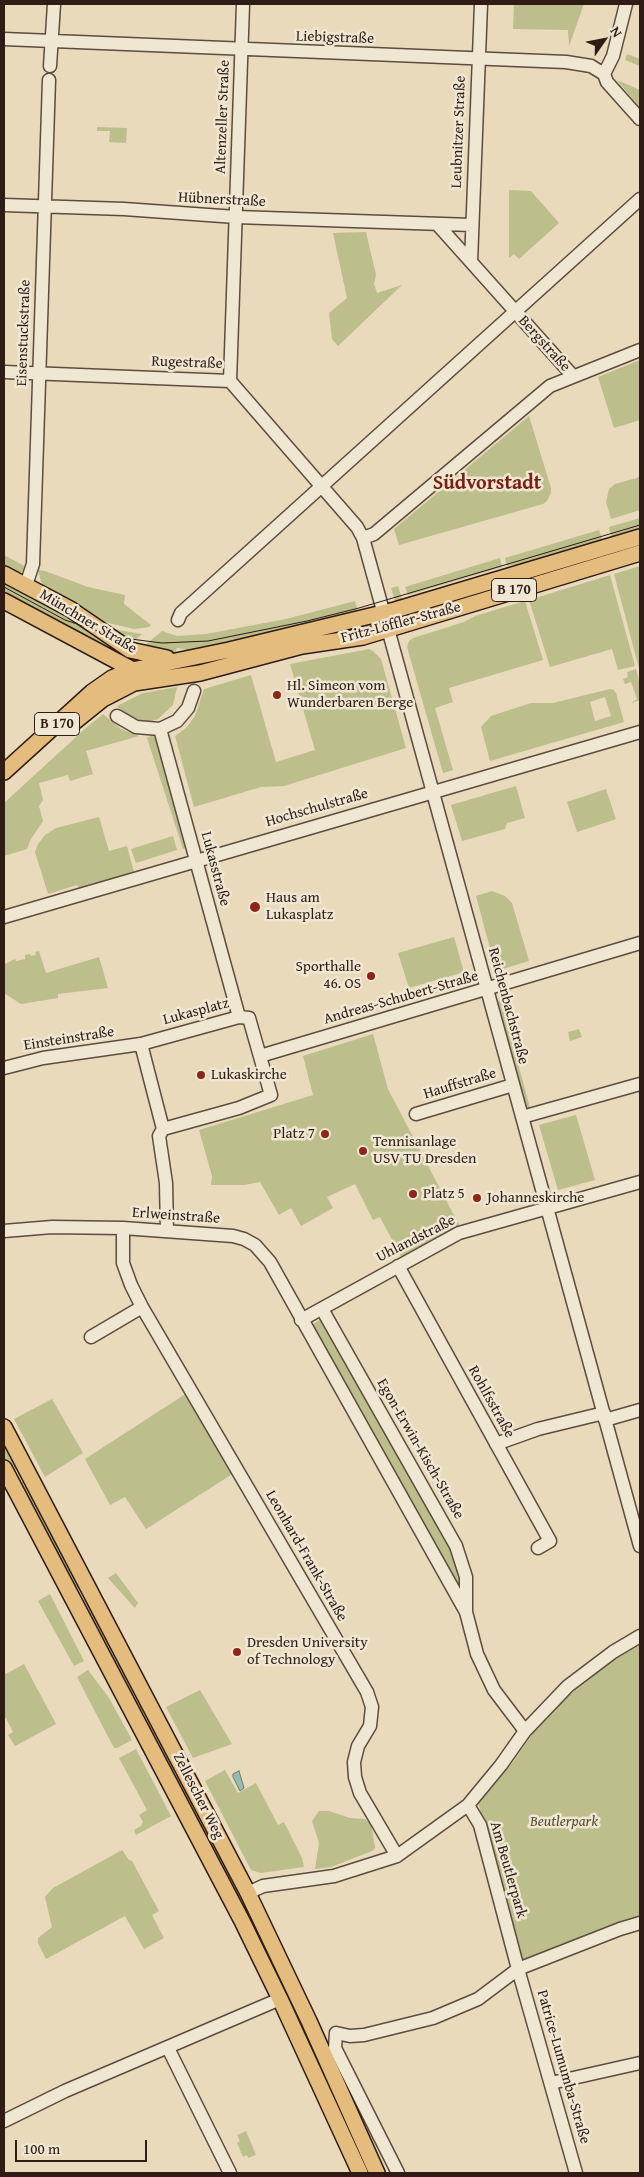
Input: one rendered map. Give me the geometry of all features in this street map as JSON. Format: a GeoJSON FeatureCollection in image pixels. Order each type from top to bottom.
{"type":"FeatureCollection","features":[{"type":"Feature","properties":{"kind":"main road","name":"Fritz-Löffler-Straße"},"geometry":{"type":"LineString","coordinates":[[176,660],[229,650],[384,613],[640,536]]}},
{"type":"Feature","properties":{"kind":"main road","name":"Fritz-Löffler-Straße"},"geometry":{"type":"LineString","coordinates":[[157,678],[200,673],[302,646],[350,640],[640,552]]}},
{"type":"Feature","properties":{"kind":"main road","name":"Münchner Straße"},"geometry":{"type":"LineString","coordinates":[[4,574],[70,609],[130,650],[176,660]]}},
{"type":"Feature","properties":{"kind":"main road","name":"Münchner Straße"},"geometry":{"type":"LineString","coordinates":[[4,601],[132,670],[157,678]]}},
{"type":"Feature","properties":{"kind":"main road","name":"B 170"},"geometry":{"type":"LineString","coordinates":[[4,772],[92,692],[112,678],[132,670],[176,660]]}},
{"type":"Feature","properties":{"kind":"main road","name":"B 170"},"geometry":{"type":"LineString","coordinates":[[4,785],[79,717],[103,699],[134,683],[157,678]]}},
{"type":"Feature","properties":{"kind":"main road","name":"Zellescher Weg"},"geometry":{"type":"LineString","coordinates":[[4,1427],[248,1893],[309,2021],[377,2173]]}},
{"type":"Feature","properties":{"kind":"main road","name":"Zellescher Weg"},"geometry":{"type":"LineString","coordinates":[[4,1468],[242,1921],[360,2173]]}},
{"type":"Feature","properties":{"kind":"street"},"geometry":{"type":"LineString","coordinates":[[50,66],[54,4]]}},
{"type":"Feature","properties":{"kind":"street","name":"Altenzeller Straße"},"geometry":{"type":"LineString","coordinates":[[230,382],[243,4]]}},
{"type":"Feature","properties":{"kind":"street","name":"Leubnitzer Straße"},"geometry":{"type":"LineString","coordinates":[[471,262],[481,4]]}},
{"type":"Feature","properties":{"kind":"street"},"geometry":{"type":"LineString","coordinates":[[626,4],[613,56],[604,74],[607,82],[640,119]]}},
{"type":"Feature","properties":{"kind":"street","name":"Liebigstraße"},"geometry":{"type":"LineString","coordinates":[[4,39],[478,60],[566,62],[591,66],[604,74]]}},
{"type":"Feature","properties":{"kind":"street","name":"Eisenstuckstraße"},"geometry":{"type":"LineString","coordinates":[[26,585],[33,564],[49,80]]}},
{"type":"Feature","properties":{"kind":"street"},"geometry":{"type":"LineString","coordinates":[[178,620],[186,608],[640,199]]}},
{"type":"Feature","properties":{"kind":"street","name":"Hübnerstraße"},"geometry":{"type":"LineString","coordinates":[[4,205],[236,217],[472,225]]}},
{"type":"Feature","properties":{"kind":"street"},"geometry":{"type":"LineString","coordinates":[[438,225],[516,312]]}},
{"type":"Feature","properties":{"kind":"street","name":"Bergstraße"},"geometry":{"type":"LineString","coordinates":[[516,312],[572,375]]}},
{"type":"Feature","properties":{"kind":"street"},"geometry":{"type":"LineString","coordinates":[[363,538],[374,534],[550,386],[572,375],[640,350]]}},
{"type":"Feature","properties":{"kind":"street","name":"Rugestraße"},"geometry":{"type":"LineString","coordinates":[[4,372],[230,382],[322,487]]}},
{"type":"Feature","properties":{"kind":"street","name":"Reichenbachstraße"},"geometry":{"type":"LineString","coordinates":[[322,487],[357,527],[363,538],[640,1546]]}},
{"type":"Feature","properties":{"kind":"street"},"geometry":{"type":"LineString","coordinates":[[117,716],[136,727],[160,729],[177,721],[188,708],[194,691]]}},
{"type":"Feature","properties":{"kind":"street","name":"Lukasstraße"},"geometry":{"type":"LineString","coordinates":[[160,729],[239,1017]]}},
{"type":"Feature","properties":{"kind":"street","name":"Hochschulstraße"},"geometry":{"type":"LineString","coordinates":[[4,917],[640,732]]}},
{"type":"Feature","properties":{"kind":"street","name":"Andreas-Schubert-Straße"},"geometry":{"type":"LineString","coordinates":[[260,1056],[639,948]]}},
{"type":"Feature","properties":{"kind":"street","name":"Lukasplatz"},"geometry":{"type":"LineString","coordinates":[[141,1044],[239,1017],[249,1018],[271,1096],[239,1108],[163,1129]]}},
{"type":"Feature","properties":{"kind":"street"},"geometry":{"type":"LineString","coordinates":[[141,1044],[163,1129],[159,1136],[166,1183],[167,1231]]}},
{"type":"Feature","properties":{"kind":"street","name":"Einsteinstraße"},"geometry":{"type":"LineString","coordinates":[[4,1068],[43,1058],[141,1044]]}},
{"type":"Feature","properties":{"kind":"street"},"geometry":{"type":"LineString","coordinates":[[522,1117],[640,1084]]}},
{"type":"Feature","properties":{"kind":"street","name":"Hauffstraße"},"geometry":{"type":"LineString","coordinates":[[416,1114],[513,1085]]}},
{"type":"Feature","properties":{"kind":"street","name":"Uhlandstraße"},"geometry":{"type":"LineString","coordinates":[[301,1320],[460,1233],[640,1182]]}},
{"type":"Feature","properties":{"kind":"street","name":"Erlweinstraße"},"geometry":{"type":"LineString","coordinates":[[4,1231],[52,1227],[123,1228],[232,1236],[244,1239],[255,1245],[270,1262],[301,1320]]}},
{"type":"Feature","properties":{"kind":"street","name":"Leonhard-Frank-Straße"},"geometry":{"type":"LineString","coordinates":[[123,1228],[123,1263],[142,1307],[367,1692],[372,1707],[370,1726],[358,1746],[354,1762],[355,1776],[360,1793],[397,1856]]}},
{"type":"Feature","properties":{"kind":"street","name":"Rohlfsstraße"},"geometry":{"type":"LineString","coordinates":[[398,1266],[550,1541],[538,1548]]}},
{"type":"Feature","properties":{"kind":"street"},"geometry":{"type":"LineString","coordinates":[[91,1337],[142,1307]]}},
{"type":"Feature","properties":{"kind":"street","name":"Egon-Erwin-Kisch-Straße"},"geometry":{"type":"LineString","coordinates":[[322,1309],[456,1546],[466,1577],[466,1612],[477,1654],[494,1690],[525,1730]]}},
{"type":"Feature","properties":{"kind":"street","name":"Egon-Erwin-Kisch-Straße"},"geometry":{"type":"LineString","coordinates":[[301,1320],[466,1612]]}},
{"type":"Feature","properties":{"kind":"street"},"geometry":{"type":"LineString","coordinates":[[496,1444],[538,1429],[640,1410]]}},
{"type":"Feature","properties":{"kind":"street"},"geometry":{"type":"LineString","coordinates":[[248,1893],[263,1886],[334,1876],[397,1856],[468,1805],[501,1765],[525,1730],[568,1686],[613,1652],[640,1636]]}},
{"type":"Feature","properties":{"kind":"street","name":"Am Beutlerpark"},"geometry":{"type":"LineString","coordinates":[[468,1805],[480,1825],[518,1969]]}},
{"type":"Feature","properties":{"kind":"street"},"geometry":{"type":"LineString","coordinates":[[398,2173],[335,2048],[336,2033],[350,2036],[364,2035],[433,2018],[478,1998],[518,1969],[620,1928],[640,1923]]}},
{"type":"Feature","properties":{"kind":"street","name":"Patrice-Lumumba-Straße"},"geometry":{"type":"LineString","coordinates":[[518,1969],[576,2173]]}},
{"type":"Feature","properties":{"kind":"street"},"geometry":{"type":"LineString","coordinates":[[4,2121],[65,2091],[280,1999]]}},
{"type":"Feature","properties":{"kind":"street"},"geometry":{"type":"LineString","coordinates":[[168,2048],[230,2173]]}},
{"type":"Feature","properties":{"kind":"street"},"geometry":{"type":"LineString","coordinates":[[550,2083],[640,2063]]}},
{"type":"Feature","properties":{"kind":"green space"},"geometry":{"type":"Polygon","coordinates":[[[514,4],[584,4],[569,46],[568,30],[513,29],[514,4]]]}},
{"type":"Feature","properties":{"kind":"green space"},"geometry":{"type":"Polygon","coordinates":[[[627,54],[640,59],[640,66],[625,60],[627,54]]]}},
{"type":"Feature","properties":{"kind":"green space"},"geometry":{"type":"Polygon","coordinates":[[[617,80],[640,90],[640,108],[621,85],[617,80]]]}},
{"type":"Feature","properties":{"kind":"green space"},"geometry":{"type":"Polygon","coordinates":[[[97,127],[127,128],[126,143],[109,142],[110,131],[97,131],[97,127]]]}},
{"type":"Feature","properties":{"kind":"green space"},"geometry":{"type":"Polygon","coordinates":[[[509,190],[531,191],[559,223],[519,259],[514,254],[509,258],[509,190]]]}},
{"type":"Feature","properties":{"kind":"green space"},"geometry":{"type":"Polygon","coordinates":[[[366,232],[376,275],[374,284],[377,293],[402,285],[338,346],[332,339],[329,313],[347,298],[333,233],[366,232]]]}},
{"type":"Feature","properties":{"kind":"green space"},"geometry":{"type":"Polygon","coordinates":[[[640,360],[640,420],[614,428],[598,377],[640,360]]]}},
{"type":"Feature","properties":{"kind":"green space"},"geometry":{"type":"Polygon","coordinates":[[[529,416],[551,488],[547,501],[543,504],[399,545],[394,529],[529,416]]]}},
{"type":"Feature","properties":{"kind":"green space"},"geometry":{"type":"Polygon","coordinates":[[[640,477],[640,510],[611,519],[606,502],[609,489],[615,484],[640,477]]]}},
{"type":"Feature","properties":{"kind":"green space"},"geometry":{"type":"Polygon","coordinates":[[[640,518],[640,532],[612,540],[609,527],[640,518]]]}},
{"type":"Feature","properties":{"kind":"green space"},"geometry":{"type":"Polygon","coordinates":[[[599,530],[603,542],[515,569],[514,565],[507,566],[505,558],[599,530]]]}},
{"type":"Feature","properties":{"kind":"green space"},"geometry":{"type":"Polygon","coordinates":[[[4,555],[28,568],[22,572],[15,572],[4,566],[4,555]]]}},
{"type":"Feature","properties":{"kind":"green space"},"geometry":{"type":"Polygon","coordinates":[[[500,558],[502,567],[408,595],[405,587],[500,558]]]}},
{"type":"Feature","properties":{"kind":"green space"},"geometry":{"type":"Polygon","coordinates":[[[640,566],[640,672],[614,574],[640,566]]]}},
{"type":"Feature","properties":{"kind":"green space"},"geometry":{"type":"Polygon","coordinates":[[[38,570],[88,587],[125,595],[124,604],[151,625],[134,629],[96,620],[42,585],[38,570]]]}},
{"type":"Feature","properties":{"kind":"green space"},"geometry":{"type":"Polygon","coordinates":[[[610,575],[635,666],[618,670],[612,649],[550,667],[529,600],[610,575]]]}},
{"type":"Feature","properties":{"kind":"green space"},"geometry":{"type":"Polygon","coordinates":[[[515,578],[518,584],[413,616],[412,613],[480,593],[515,578]]]}},
{"type":"Feature","properties":{"kind":"green space"},"geometry":{"type":"Polygon","coordinates":[[[4,579],[64,611],[123,649],[116,654],[4,595],[4,579]]]}},
{"type":"Feature","properties":{"kind":"green space"},"geometry":{"type":"Polygon","coordinates":[[[398,586],[403,602],[396,604],[391,588],[398,586]]]}},
{"type":"Feature","properties":{"kind":"green space"},"geometry":{"type":"Polygon","coordinates":[[[355,601],[359,615],[192,651],[177,648],[175,653],[139,650],[162,631],[177,636],[206,634],[286,619],[355,601]]]}},
{"type":"Feature","properties":{"kind":"green space"},"geometry":{"type":"Polygon","coordinates":[[[525,601],[543,660],[449,688],[453,702],[435,708],[453,770],[443,773],[407,647],[409,641],[413,638],[464,622],[475,616],[525,601]]]}},
{"type":"Feature","properties":{"kind":"green space"},"geometry":{"type":"Polygon","coordinates":[[[99,624],[118,630],[142,634],[129,645],[99,624]]]}},
{"type":"Feature","properties":{"kind":"green space"},"geometry":{"type":"Polygon","coordinates":[[[369,649],[381,659],[406,748],[284,786],[261,787],[194,807],[175,736],[187,727],[195,716],[204,689],[251,675],[276,762],[315,750],[290,664],[369,649]]]}},
{"type":"Feature","properties":{"kind":"green space"},"geometry":{"type":"Polygon","coordinates":[[[636,669],[640,684],[640,700],[631,703],[637,699],[631,682],[625,684],[623,679],[628,677],[627,672],[636,669]]]}},
{"type":"Feature","properties":{"kind":"green space"},"geometry":{"type":"Polygon","coordinates":[[[177,687],[173,705],[158,719],[148,722],[135,719],[125,714],[117,706],[143,693],[177,687]]]}},
{"type":"Feature","properties":{"kind":"green space"},"geometry":{"type":"Polygon","coordinates":[[[610,689],[614,690],[624,722],[490,761],[481,727],[491,716],[531,703],[553,703],[610,689]],[[605,697],[590,702],[595,721],[611,716],[605,697]]]}},
{"type":"Feature","properties":{"kind":"green space"},"geometry":{"type":"Polygon","coordinates":[[[103,714],[121,729],[139,736],[86,751],[93,774],[70,781],[68,775],[39,783],[43,800],[39,806],[43,821],[27,849],[4,856],[4,803],[103,714]]]}},
{"type":"Feature","properties":{"kind":"green space"},"geometry":{"type":"Polygon","coordinates":[[[154,734],[186,848],[183,849],[147,738],[154,734]]]}},
{"type":"Feature","properties":{"kind":"green space"},"geometry":{"type":"Polygon","coordinates":[[[516,786],[525,818],[507,823],[505,829],[462,841],[451,805],[516,786]]]}},
{"type":"Feature","properties":{"kind":"green space"},"geometry":{"type":"Polygon","coordinates":[[[606,789],[616,819],[577,832],[567,802],[606,789]]]}},
{"type":"Feature","properties":{"kind":"green space"},"geometry":{"type":"Polygon","coordinates":[[[99,817],[109,851],[127,846],[135,876],[80,892],[77,885],[48,894],[35,852],[38,844],[45,835],[56,828],[99,817]]]}},
{"type":"Feature","properties":{"kind":"green space"},"geometry":{"type":"Polygon","coordinates":[[[173,836],[177,850],[136,863],[131,849],[173,836]]]}},
{"type":"Feature","properties":{"kind":"green space"},"geometry":{"type":"Polygon","coordinates":[[[492,891],[505,896],[512,903],[529,961],[496,971],[476,896],[492,891]]]}},
{"type":"Feature","properties":{"kind":"green space"},"geometry":{"type":"Polygon","coordinates":[[[454,937],[464,972],[409,988],[398,953],[454,937]]]}},
{"type":"Feature","properties":{"kind":"green space"},"geometry":{"type":"Polygon","coordinates":[[[39,951],[46,973],[99,957],[108,988],[58,994],[58,998],[21,1004],[4,993],[4,961],[5,964],[15,959],[16,961],[25,959],[25,955],[36,955],[35,952],[39,951]]]}},
{"type":"Feature","properties":{"kind":"green space"},"geometry":{"type":"Polygon","coordinates":[[[501,1000],[531,1112],[528,1113],[497,1001],[501,1000]]]}},
{"type":"Feature","properties":{"kind":"green space"},"geometry":{"type":"Polygon","coordinates":[[[579,1029],[582,1037],[570,1041],[568,1032],[579,1029]]]}},
{"type":"Feature","properties":{"kind":"green space","name":"Tennisanlage USV TU Dresden"},"geometry":{"type":"Polygon","coordinates":[[[373,1034],[388,1089],[459,1225],[401,1257],[380,1217],[373,1220],[355,1184],[327,1197],[333,1208],[301,1226],[291,1208],[279,1215],[260,1182],[244,1185],[211,1185],[212,1176],[199,1130],[313,1095],[303,1056],[373,1034]]]}},
{"type":"Feature","properties":{"kind":"green space"},"geometry":{"type":"Polygon","coordinates":[[[576,1115],[595,1180],[558,1190],[539,1125],[576,1115]]]}},
{"type":"Feature","properties":{"kind":"green space"},"geometry":{"type":"Polygon","coordinates":[[[323,1318],[458,1561],[462,1593],[312,1325],[323,1318]]]}},
{"type":"Feature","properties":{"kind":"green space"},"geometry":{"type":"Polygon","coordinates":[[[187,1393],[234,1473],[146,1529],[125,1497],[110,1505],[85,1459],[187,1393]]]}},
{"type":"Feature","properties":{"kind":"green space"},"geometry":{"type":"Polygon","coordinates":[[[52,1399],[83,1453],[45,1477],[14,1419],[52,1399]]]}},
{"type":"Feature","properties":{"kind":"green space"},"geometry":{"type":"Polygon","coordinates":[[[4,1437],[20,1467],[12,1472],[4,1457],[4,1437]]]}},
{"type":"Feature","properties":{"kind":"green space"},"geometry":{"type":"Polygon","coordinates":[[[26,1480],[83,1587],[74,1590],[19,1484],[26,1480]]]}},
{"type":"Feature","properties":{"kind":"green space"},"geometry":{"type":"Polygon","coordinates":[[[116,1573],[138,1603],[135,1608],[108,1578],[116,1573]]]}},
{"type":"Feature","properties":{"kind":"green space"},"geometry":{"type":"Polygon","coordinates":[[[50,1594],[84,1661],[74,1666],[38,1601],[50,1594]]]}},
{"type":"Feature","properties":{"kind":"green space"},"geometry":{"type":"Polygon","coordinates":[[[89,1597],[179,1770],[171,1774],[80,1601],[89,1597]]]}},
{"type":"Feature","properties":{"kind":"green space","name":"Beutlerpark"},"geometry":{"type":"Polygon","coordinates":[[[640,1645],[640,1919],[574,1940],[522,1962],[478,1802],[513,1762],[535,1730],[567,1697],[606,1665],[640,1645]]]}},
{"type":"Feature","properties":{"kind":"green space"},"geometry":{"type":"Polygon","coordinates":[[[24,1664],[56,1724],[15,1746],[8,1735],[13,1732],[6,1718],[4,1718],[4,1675],[24,1664]]]}},
{"type":"Feature","properties":{"kind":"green space"},"geometry":{"type":"Polygon","coordinates":[[[88,1670],[109,1698],[132,1740],[117,1748],[114,1748],[77,1677],[88,1670]]]}},
{"type":"Feature","properties":{"kind":"green space"},"geometry":{"type":"Polygon","coordinates":[[[200,1690],[232,1744],[193,1758],[166,1707],[200,1690]]]}},
{"type":"Feature","properties":{"kind":"green space"},"geometry":{"type":"Polygon","coordinates":[[[136,1749],[171,1816],[136,1835],[134,1830],[141,1826],[143,1822],[139,1815],[147,1810],[119,1758],[136,1749]]]}},
{"type":"Feature","properties":{"kind":"green space"},"geometry":{"type":"Polygon","coordinates":[[[225,1770],[238,1793],[256,1783],[278,1825],[284,1822],[302,1858],[304,1867],[261,1873],[251,1870],[205,1781],[225,1770]]]}},
{"type":"Feature","properties":{"kind":"green space"},"geometry":{"type":"Polygon","coordinates":[[[180,1773],[252,1914],[246,1917],[172,1777],[180,1773]]]}},
{"type":"Feature","properties":{"kind":"green space"},"geometry":{"type":"Polygon","coordinates":[[[319,1811],[329,1811],[350,1818],[365,1819],[370,1823],[375,1848],[372,1851],[331,1867],[315,1869],[319,1843],[312,1821],[319,1811]]]}},
{"type":"Feature","properties":{"kind":"green space"},"geometry":{"type":"Polygon","coordinates":[[[122,1850],[129,1860],[132,1861],[159,1911],[152,1915],[164,1938],[144,1949],[125,1916],[46,1959],[38,1943],[38,1938],[52,1927],[45,1897],[53,1888],[122,1850]]]}},
{"type":"Feature","properties":{"kind":"green space"},"geometry":{"type":"Polygon","coordinates":[[[254,1918],[290,1991],[282,1989],[248,1921],[254,1918]]]}},
{"type":"Feature","properties":{"kind":"green space"},"geometry":{"type":"Polygon","coordinates":[[[301,2017],[333,2086],[328,2088],[296,2020],[301,2017]]]}},
{"type":"Feature","properties":{"kind":"green space"},"geometry":{"type":"Polygon","coordinates":[[[246,2131],[256,2155],[248,2158],[247,2155],[243,2157],[237,2143],[240,2141],[237,2135],[246,2131]]]}},
{"type":"Feature","properties":{"kind":"water"},"geometry":{"type":"Polygon","coordinates":[[[239,1771],[244,1788],[240,1791],[233,1777],[233,1774],[239,1771]]]}},
{"type":"Feature","properties":{"kind":"tram line"},"geometry":{"type":"LineString","coordinates":[[4,587],[65,620],[104,633],[123,638],[162,643],[208,641],[307,621],[359,608],[640,525]]}},
{"type":"Feature","properties":{"kind":"place","name":"Hl. Simeon vom Wunderbaren Berge"},"geometry":{"type":"Point","coordinates":[277,695]}},
{"type":"Feature","properties":{"kind":"place","name":"Haus am Lukasplatz"},"geometry":{"type":"Point","coordinates":[255,907]}},
{"type":"Feature","properties":{"kind":"place","name":"Sporthalle 46. OS"},"geometry":{"type":"Point","coordinates":[371,976]}},
{"type":"Feature","properties":{"kind":"place","name":"Lukaskirche"},"geometry":{"type":"Point","coordinates":[201,1075]}},
{"type":"Feature","properties":{"kind":"place","name":"Platz 7"},"geometry":{"type":"Point","coordinates":[325,1134]}},
{"type":"Feature","properties":{"kind":"place","name":"Tennisanlage USV TU Dresden"},"geometry":{"type":"Point","coordinates":[363,1151]}},
{"type":"Feature","properties":{"kind":"place","name":"Platz 5"},"geometry":{"type":"Point","coordinates":[413,1194]}},
{"type":"Feature","properties":{"kind":"place","name":"Johanneskirche"},"geometry":{"type":"Point","coordinates":[477,1198]}},
{"type":"Feature","properties":{"kind":"place","name":"Dresden University of Technology"},"geometry":{"type":"Point","coordinates":[237,1652]}},
{"type":"Feature","properties":{"kind":"district","name":"Südvorstadt"},"geometry":{"type":"Point","coordinates":[487,484]}}]}
